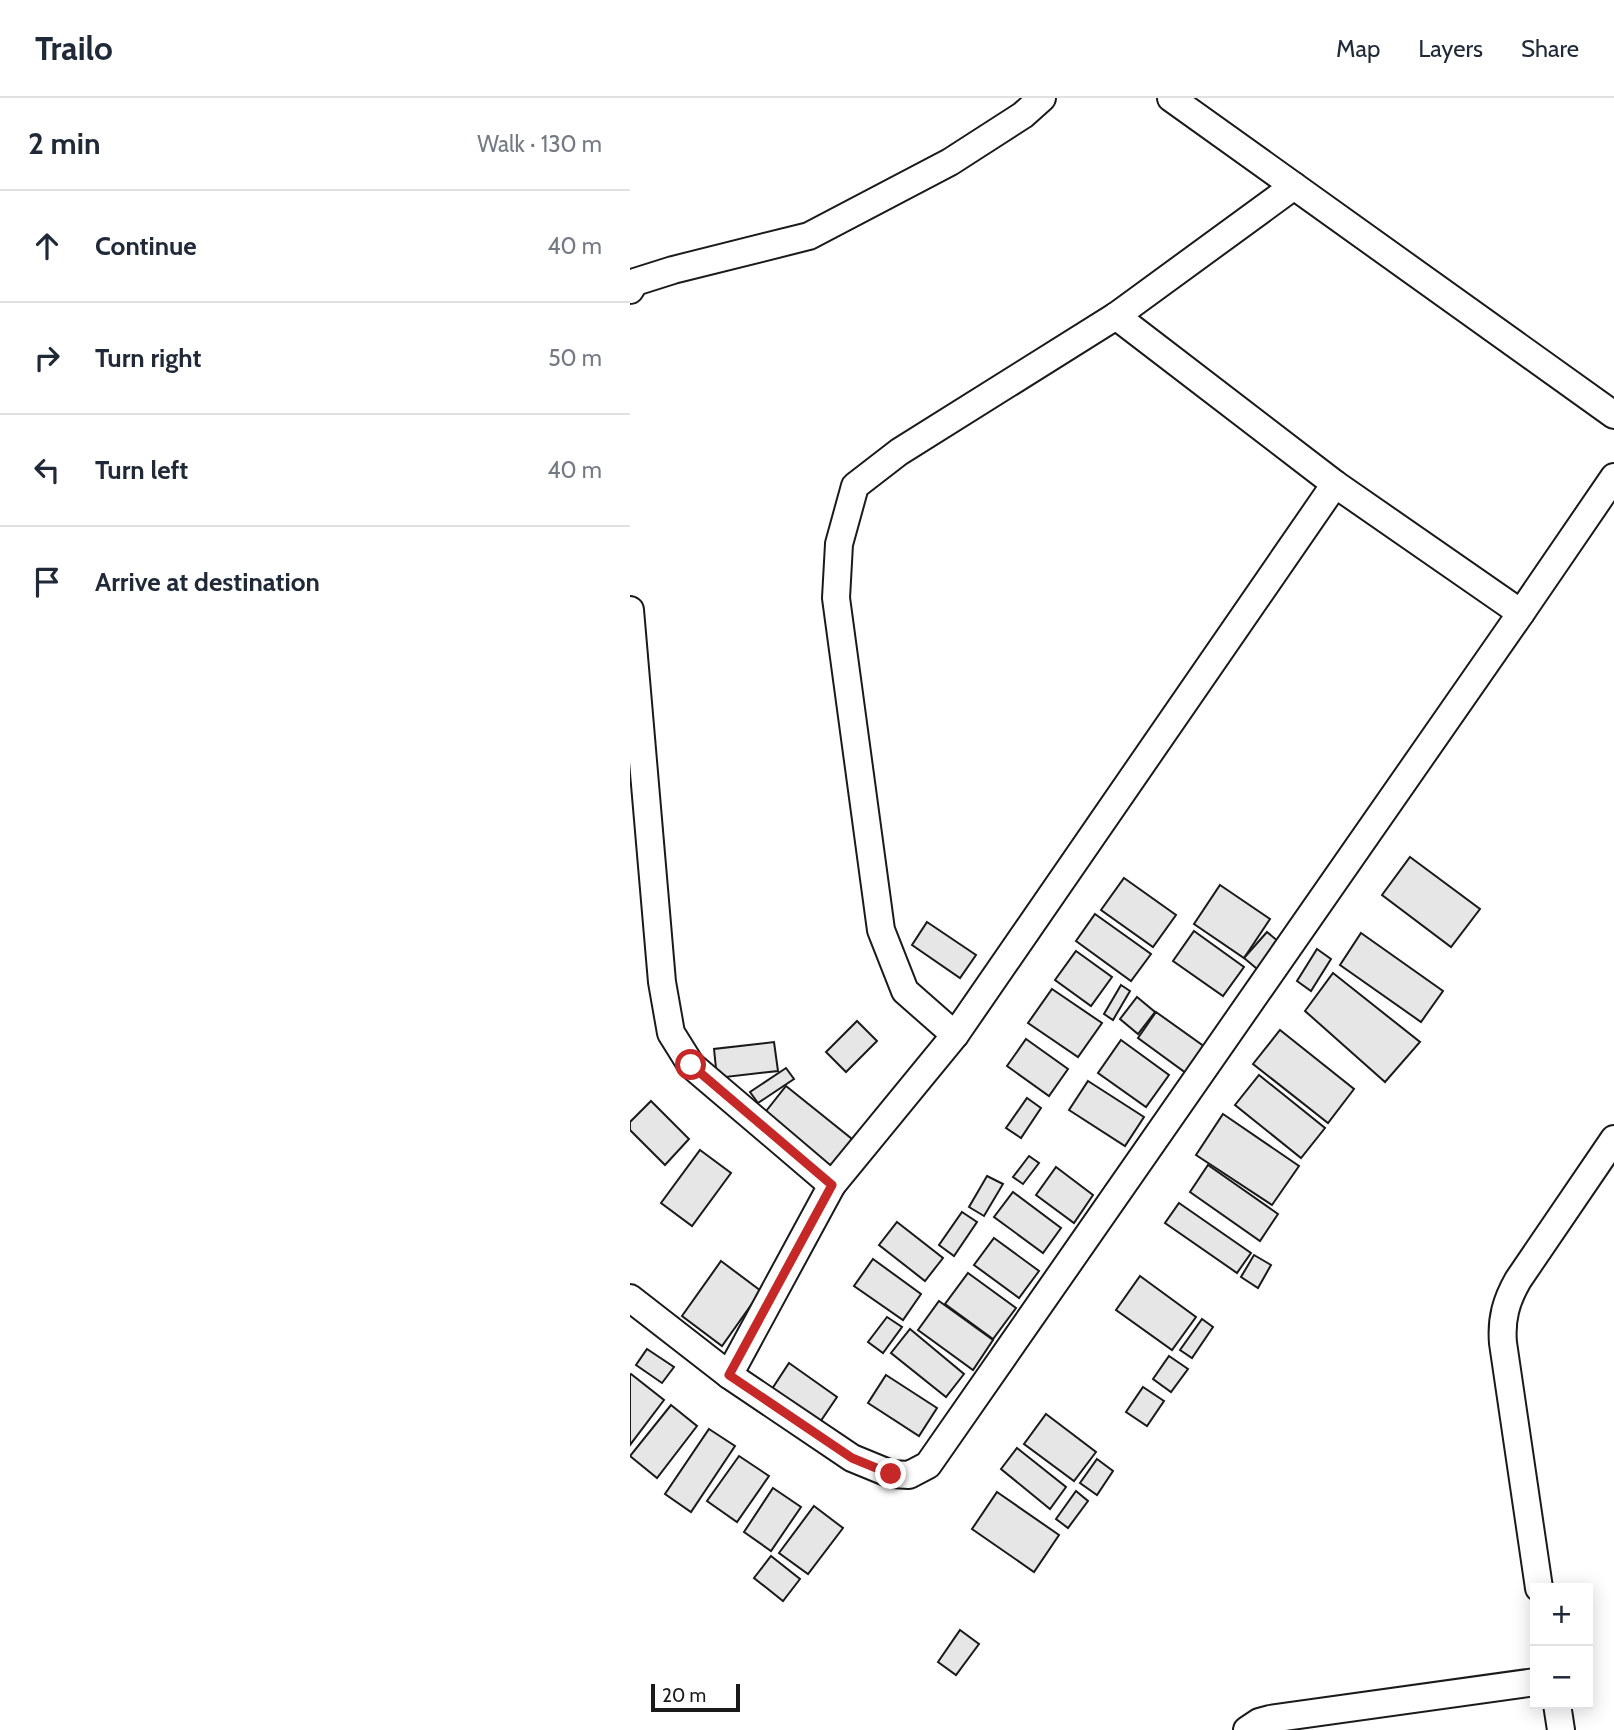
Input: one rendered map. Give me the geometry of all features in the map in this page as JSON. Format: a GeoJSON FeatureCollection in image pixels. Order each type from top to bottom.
{"type":"FeatureCollection","features":[{"type":"Feature","properties":{"kind":"street"},"geometry":{"type":"LineString","coordinates":[[630,290],[635,282],[673,270],[809,236],[950,162],[1023,114],[1042,98]]}},
{"type":"Feature","properties":{"kind":"street"},"geometry":{"type":"LineString","coordinates":[[1171,98],[1614,415]]}},
{"type":"Feature","properties":{"kind":"street"},"geometry":{"type":"LineString","coordinates":[[956,1035],[905,991],[881,930],[836,598],[839,544],[855,486],[899,452],[1116,316],[1294,186]]}},
{"type":"Feature","properties":{"kind":"street"},"geometry":{"type":"LineString","coordinates":[[1116,316],[1335,484],[1521,613]]}},
{"type":"Feature","properties":{"kind":"street"},"geometry":{"type":"LineString","coordinates":[[630,1298],[729,1375],[852,1458],[891,1474],[909,1475],[928,1465],[1614,477]]}},
{"type":"Feature","properties":{"kind":"street"},"geometry":{"type":"LineString","coordinates":[[729,1375],[832,1185],[956,1035],[1335,484]]}},
{"type":"Feature","properties":{"kind":"street"},"geometry":{"type":"LineString","coordinates":[[630,610],[662,982],[671,1033],[691,1065],[832,1185]]}},
{"type":"Feature","properties":{"kind":"street"},"geometry":{"type":"LineString","coordinates":[[1538,1583],[1503,1343],[1503,1317],[1506,1304],[1518,1280],[1614,1139]]}},
{"type":"Feature","properties":{"kind":"street"},"geometry":{"type":"LineString","coordinates":[[1247,1730],[1270,1719],[1530,1683]]}},
{"type":"Feature","properties":{"kind":"street"},"geometry":{"type":"LineString","coordinates":[[1558,1709],[1561,1730]]}},
{"type":"Feature","properties":{"kind":"building"},"geometry":{"type":"Polygon","coordinates":[[[1410,857],[1480,909],[1451,947],[1382,895],[1410,857]]]}},
{"type":"Feature","properties":{"kind":"building"},"geometry":{"type":"Polygon","coordinates":[[[1124,878],[1176,915],[1153,947],[1101,910],[1124,878]]]}},
{"type":"Feature","properties":{"kind":"building"},"geometry":{"type":"Polygon","coordinates":[[[1220,885],[1270,919],[1244,958],[1194,924],[1220,885]]]}},
{"type":"Feature","properties":{"kind":"building"},"geometry":{"type":"Polygon","coordinates":[[[1095,914],[1151,954],[1131,981],[1076,941],[1095,914]]]}},
{"type":"Feature","properties":{"kind":"building"},"geometry":{"type":"Polygon","coordinates":[[[927,922],[976,955],[960,978],[912,945],[927,922]]]}},
{"type":"Feature","properties":{"kind":"building"},"geometry":{"type":"Polygon","coordinates":[[[1194,931],[1244,967],[1223,996],[1173,961],[1194,931]]]}},
{"type":"Feature","properties":{"kind":"building"},"geometry":{"type":"Polygon","coordinates":[[[1267,932],[1285,947],[1262,973],[1244,958],[1267,932]]]}},
{"type":"Feature","properties":{"kind":"building"},"geometry":{"type":"Polygon","coordinates":[[[1361,933],[1443,991],[1421,1022],[1340,965],[1361,933]]]}},
{"type":"Feature","properties":{"kind":"building"},"geometry":{"type":"Polygon","coordinates":[[[1317,949],[1331,959],[1311,991],[1297,981],[1317,949]]]}},
{"type":"Feature","properties":{"kind":"building"},"geometry":{"type":"Polygon","coordinates":[[[1076,951],[1112,977],[1091,1006],[1055,980],[1076,951]]]}},
{"type":"Feature","properties":{"kind":"building"},"geometry":{"type":"Polygon","coordinates":[[[1333,973],[1420,1042],[1385,1082],[1305,1011],[1333,973]]]}},
{"type":"Feature","properties":{"kind":"building"},"geometry":{"type":"Polygon","coordinates":[[[1121,985],[1130,991],[1113,1020],[1104,1014],[1121,985]]]}},
{"type":"Feature","properties":{"kind":"building"},"geometry":{"type":"Polygon","coordinates":[[[1052,989],[1102,1023],[1078,1057],[1028,1023],[1052,989]]]}},
{"type":"Feature","properties":{"kind":"building"},"geometry":{"type":"Polygon","coordinates":[[[1137,997],[1155,1012],[1138,1034],[1120,1019],[1137,997]]]}},
{"type":"Feature","properties":{"kind":"building"},"geometry":{"type":"Polygon","coordinates":[[[1156,1012],[1205,1047],[1186,1073],[1138,1038],[1156,1012]]]}},
{"type":"Feature","properties":{"kind":"building"},"geometry":{"type":"Polygon","coordinates":[[[857,1021],[877,1041],[846,1072],[826,1052],[857,1021]]]}},
{"type":"Feature","properties":{"kind":"building"},"geometry":{"type":"Polygon","coordinates":[[[1280,1030],[1354,1089],[1328,1123],[1253,1064],[1280,1030]]]}},
{"type":"Feature","properties":{"kind":"building"},"geometry":{"type":"Polygon","coordinates":[[[1026,1039],[1068,1069],[1049,1096],[1007,1066],[1026,1039]]]}},
{"type":"Feature","properties":{"kind":"building"},"geometry":{"type":"Polygon","coordinates":[[[1121,1040],[1169,1075],[1146,1107],[1098,1073],[1121,1040]]]}},
{"type":"Feature","properties":{"kind":"building"},"geometry":{"type":"Polygon","coordinates":[[[774,1042],[778,1071],[717,1078],[714,1049],[774,1042]]]}},
{"type":"Feature","properties":{"kind":"building"},"geometry":{"type":"Polygon","coordinates":[[[786,1068],[794,1079],[758,1103],[750,1092],[786,1068]]]}},
{"type":"Feature","properties":{"kind":"building"},"geometry":{"type":"Polygon","coordinates":[[[1259,1075],[1325,1128],[1301,1158],[1235,1105],[1259,1075]]]}},
{"type":"Feature","properties":{"kind":"building"},"geometry":{"type":"Polygon","coordinates":[[[1088,1081],[1144,1117],[1125,1146],[1069,1110],[1088,1081]]]}},
{"type":"Feature","properties":{"kind":"building"},"geometry":{"type":"Polygon","coordinates":[[[786,1086],[857,1143],[835,1172],[763,1115],[786,1086]]]}},
{"type":"Feature","properties":{"kind":"building"},"geometry":{"type":"Polygon","coordinates":[[[1027,1098],[1041,1108],[1021,1138],[1006,1128],[1027,1098]]]}},
{"type":"Feature","properties":{"kind":"building"},"geometry":{"type":"Polygon","coordinates":[[[651,1101],[689,1139],[665,1165],[630,1130],[630,1122],[651,1101]]]}},
{"type":"Feature","properties":{"kind":"building"},"geometry":{"type":"Polygon","coordinates":[[[1223,1114],[1299,1166],[1272,1205],[1196,1155],[1223,1114]]]}},
{"type":"Feature","properties":{"kind":"building"},"geometry":{"type":"Polygon","coordinates":[[[700,1150],[731,1173],[692,1226],[661,1203],[700,1150]]]}},
{"type":"Feature","properties":{"kind":"building"},"geometry":{"type":"Polygon","coordinates":[[[1029,1156],[1039,1163],[1023,1184],[1013,1177],[1029,1156]]]}},
{"type":"Feature","properties":{"kind":"building"},"geometry":{"type":"Polygon","coordinates":[[[1208,1165],[1278,1214],[1260,1241],[1190,1192],[1208,1165]]]}},
{"type":"Feature","properties":{"kind":"building"},"geometry":{"type":"Polygon","coordinates":[[[1056,1167],[1093,1195],[1074,1223],[1036,1195],[1056,1167]]]}},
{"type":"Feature","properties":{"kind":"building"},"geometry":{"type":"Polygon","coordinates":[[[987,1176],[1003,1184],[984,1216],[969,1207],[987,1176]]]}},
{"type":"Feature","properties":{"kind":"building"},"geometry":{"type":"Polygon","coordinates":[[[1013,1192],[1061,1228],[1043,1253],[994,1217],[1013,1192]]]}},
{"type":"Feature","properties":{"kind":"building"},"geometry":{"type":"Polygon","coordinates":[[[1179,1203],[1251,1253],[1237,1273],[1165,1223],[1179,1203]]]}},
{"type":"Feature","properties":{"kind":"building"},"geometry":{"type":"Polygon","coordinates":[[[962,1212],[977,1222],[954,1256],[939,1245],[962,1212]]]}},
{"type":"Feature","properties":{"kind":"building"},"geometry":{"type":"Polygon","coordinates":[[[897,1222],[943,1258],[925,1281],[879,1245],[897,1222]]]}},
{"type":"Feature","properties":{"kind":"building"},"geometry":{"type":"Polygon","coordinates":[[[994,1238],[1039,1271],[1019,1298],[974,1265],[994,1238]]]}},
{"type":"Feature","properties":{"kind":"building"},"geometry":{"type":"Polygon","coordinates":[[[1254,1255],[1271,1265],[1258,1288],[1241,1277],[1254,1255]]]}},
{"type":"Feature","properties":{"kind":"building"},"geometry":{"type":"Polygon","coordinates":[[[873,1259],[921,1294],[903,1320],[854,1286],[873,1259]]]}},
{"type":"Feature","properties":{"kind":"building"},"geometry":{"type":"Polygon","coordinates":[[[721,1261],[761,1291],[722,1346],[682,1316],[721,1261]]]}},
{"type":"Feature","properties":{"kind":"building"},"geometry":{"type":"Polygon","coordinates":[[[968,1273],[1016,1308],[993,1339],[945,1304],[968,1273]]]}},
{"type":"Feature","properties":{"kind":"building"},"geometry":{"type":"Polygon","coordinates":[[[1140,1276],[1196,1317],[1172,1350],[1116,1310],[1140,1276]]]}},
{"type":"Feature","properties":{"kind":"building"},"geometry":{"type":"Polygon","coordinates":[[[939,1301],[993,1340],[973,1370],[918,1330],[939,1301]]]}},
{"type":"Feature","properties":{"kind":"building"},"geometry":{"type":"Polygon","coordinates":[[[887,1317],[902,1327],[883,1353],[868,1342],[887,1317]]]}},
{"type":"Feature","properties":{"kind":"building"},"geometry":{"type":"Polygon","coordinates":[[[1202,1319],[1213,1327],[1192,1358],[1180,1350],[1202,1319]]]}},
{"type":"Feature","properties":{"kind":"building"},"geometry":{"type":"Polygon","coordinates":[[[910,1329],[964,1374],[946,1397],[891,1353],[910,1329]]]}},
{"type":"Feature","properties":{"kind":"building"},"geometry":{"type":"Polygon","coordinates":[[[647,1349],[674,1367],[662,1383],[636,1365],[647,1349]]]}},
{"type":"Feature","properties":{"kind":"building"},"geometry":{"type":"Polygon","coordinates":[[[1169,1356],[1188,1369],[1171,1392],[1153,1379],[1169,1356]]]}},
{"type":"Feature","properties":{"kind":"building"},"geometry":{"type":"Polygon","coordinates":[[[789,1363],[837,1397],[818,1425],[770,1392],[789,1363]]]}},
{"type":"Feature","properties":{"kind":"building"},"geometry":{"type":"Polygon","coordinates":[[[630,1375],[664,1400],[630,1445],[630,1375]]]}},
{"type":"Feature","properties":{"kind":"building"},"geometry":{"type":"Polygon","coordinates":[[[886,1375],[937,1408],[919,1436],[868,1403],[886,1375]]]}},
{"type":"Feature","properties":{"kind":"building"},"geometry":{"type":"Polygon","coordinates":[[[1143,1387],[1164,1401],[1147,1426],[1126,1412],[1143,1387]]]}},
{"type":"Feature","properties":{"kind":"building"},"geometry":{"type":"Polygon","coordinates":[[[671,1405],[697,1426],[657,1478],[630,1456],[671,1405]]]}},
{"type":"Feature","properties":{"kind":"building"},"geometry":{"type":"Polygon","coordinates":[[[1046,1414],[1096,1452],[1074,1481],[1024,1444],[1046,1414]]]}},
{"type":"Feature","properties":{"kind":"building"},"geometry":{"type":"Polygon","coordinates":[[[709,1429],[735,1446],[691,1512],[665,1494],[709,1429]]]}},
{"type":"Feature","properties":{"kind":"building"},"geometry":{"type":"Polygon","coordinates":[[[1017,1448],[1066,1487],[1050,1509],[1001,1469],[1017,1448]]]}},
{"type":"Feature","properties":{"kind":"building"},"geometry":{"type":"Polygon","coordinates":[[[739,1456],[769,1476],[737,1522],[707,1501],[739,1456]]]}},
{"type":"Feature","properties":{"kind":"building"},"geometry":{"type":"Polygon","coordinates":[[[1097,1459],[1113,1471],[1097,1495],[1080,1483],[1097,1459]]]}},
{"type":"Feature","properties":{"kind":"building"},"geometry":{"type":"Polygon","coordinates":[[[773,1488],[801,1507],[771,1551],[744,1532],[773,1488]]]}},
{"type":"Feature","properties":{"kind":"building"},"geometry":{"type":"Polygon","coordinates":[[[1076,1491],[1088,1501],[1068,1528],[1056,1519],[1076,1491]]]}},
{"type":"Feature","properties":{"kind":"building"},"geometry":{"type":"Polygon","coordinates":[[[997,1492],[1059,1535],[1034,1572],[972,1529],[997,1492]]]}},
{"type":"Feature","properties":{"kind":"building"},"geometry":{"type":"Polygon","coordinates":[[[814,1506],[843,1528],[808,1574],[779,1553],[814,1506]]]}},
{"type":"Feature","properties":{"kind":"building"},"geometry":{"type":"Polygon","coordinates":[[[771,1556],[800,1579],[783,1601],[754,1578],[771,1556]]]}},
{"type":"Feature","properties":{"kind":"building"},"geometry":{"type":"Polygon","coordinates":[[[960,1630],[979,1644],[956,1675],[938,1662],[960,1630]]]}},
{"type":"Feature","properties":{"kind":"route"},"geometry":{"type":"LineString","coordinates":[[691,1065],[832,1185],[729,1375],[852,1458],[891,1474]]}}]}
